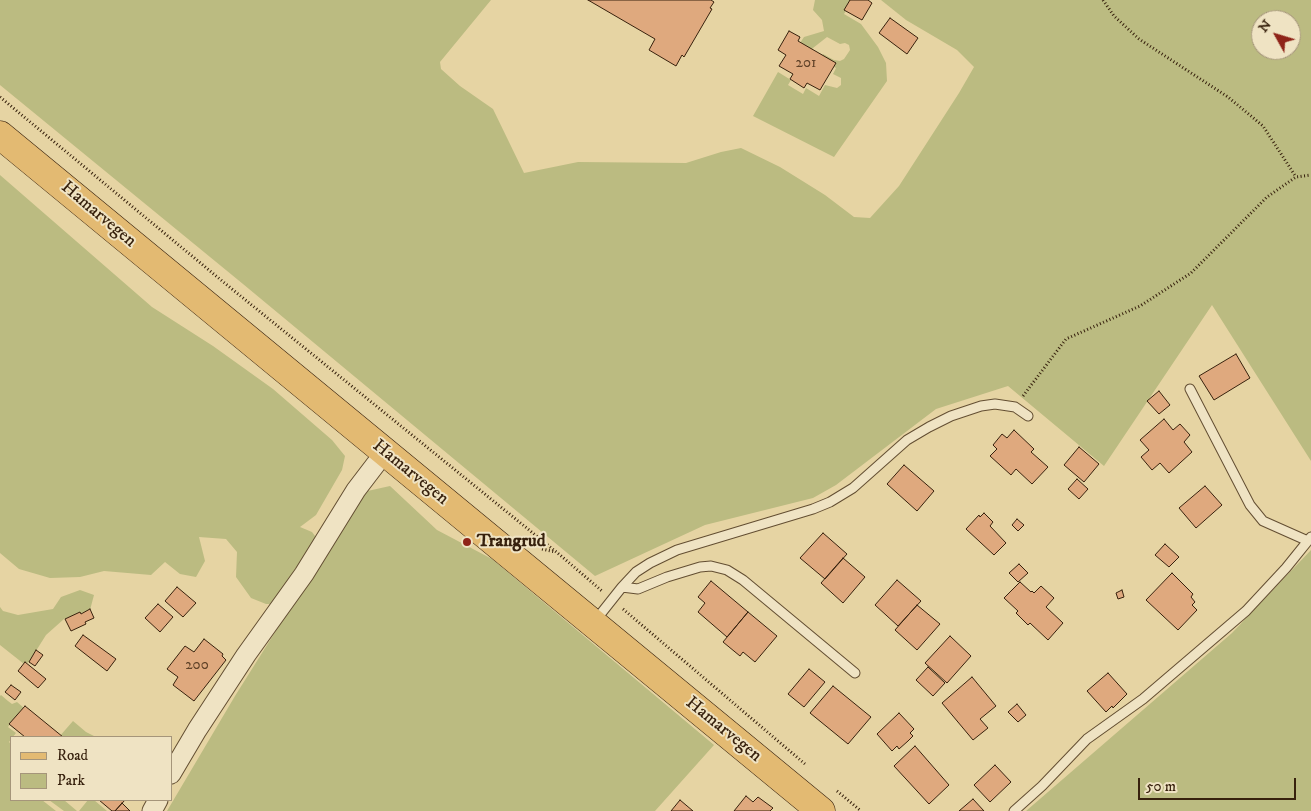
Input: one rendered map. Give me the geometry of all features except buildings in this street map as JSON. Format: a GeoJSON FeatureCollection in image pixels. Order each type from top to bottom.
{"type":"FeatureCollection","features":[{"type":"Feature","properties":{"kind":"main road","name":"Hamarvegen"},"geometry":{"type":"LineString","coordinates":[[0,135],[821,811]]}},
{"type":"Feature","properties":{"kind":"street"},"geometry":{"type":"LineString","coordinates":[[172,772],[246,655],[304,574],[356,490],[384,452]]}},
{"type":"Feature","properties":{"kind":"lane"},"geometry":{"type":"LineString","coordinates":[[1014,811],[1042,786],[1087,739],[1142,699],[1246,611],[1310,539],[1263,521],[1254,510],[1190,389]]}},
{"type":"Feature","properties":{"kind":"lane"},"geometry":{"type":"LineString","coordinates":[[593,623],[611,599],[636,572],[663,556],[830,502],[853,488],[907,440],[951,416],[981,406],[995,404],[1015,407],[1028,416]]}},
{"type":"Feature","properties":{"kind":"lane"},"geometry":{"type":"LineString","coordinates":[[622,587],[638,589],[667,577],[700,567],[711,566],[727,570],[743,580],[855,674]]}},
{"type":"Feature","properties":{"kind":"path"},"geometry":{"type":"LineString","coordinates":[[1103,0],[1114,16],[1138,40],[1228,97],[1262,126],[1296,177]]}},
{"type":"Feature","properties":{"kind":"path"},"geometry":{"type":"LineString","coordinates":[[0,97],[227,285],[560,555],[808,767]]}},
{"type":"Feature","properties":{"kind":"path"},"geometry":{"type":"LineString","coordinates":[[1015,407],[1066,339],[1140,306],[1191,273],[1267,196],[1296,177],[1311,174]]}},
{"type":"Feature","properties":{"kind":"path"},"geometry":{"type":"LineString","coordinates":[[831,786],[861,811]]}},
{"type":"Feature","properties":{"kind":"green space"},"geometry":{"type":"Polygon","coordinates":[[[0,0],[491,0],[440,62],[441,69],[460,86],[493,109],[524,173],[578,162],[686,163],[741,148],[780,167],[825,195],[854,217],[870,218],[899,186],[974,67],[957,50],[906,20],[881,0],[1311,0],[1311,461],[1212,305],[1104,466],[1008,386],[936,409],[836,485],[813,498],[705,525],[595,576],[0,85],[0,0]]]}},
{"type":"Feature","properties":{"kind":"green space"},"geometry":{"type":"Polygon","coordinates":[[[815,0],[852,0],[844,14],[861,24],[878,47],[886,63],[887,81],[834,157],[753,116],[778,72],[791,80],[788,85],[803,94],[806,88],[819,96],[825,85],[837,88],[841,85],[841,78],[833,74],[836,68],[820,59],[823,54],[840,61],[844,59],[850,50],[849,45],[845,43],[840,44],[827,37],[810,52],[798,46],[804,37],[824,31],[822,20],[813,10],[815,0]]]}},
{"type":"Feature","properties":{"kind":"green space"},"geometry":{"type":"Polygon","coordinates":[[[0,175],[152,307],[213,346],[273,389],[332,440],[345,456],[342,470],[316,515],[300,527],[312,532],[318,540],[278,604],[266,604],[251,598],[236,577],[237,552],[226,539],[199,537],[205,561],[196,577],[180,574],[165,562],[151,575],[104,571],[80,577],[50,578],[19,569],[0,553],[0,175]]]}},
{"type":"Feature","properties":{"kind":"green space"},"geometry":{"type":"Polygon","coordinates":[[[390,486],[437,530],[492,559],[714,745],[655,811],[167,811],[235,696],[363,492],[390,486]]]}},
{"type":"Feature","properties":{"kind":"green space"},"geometry":{"type":"Polygon","coordinates":[[[1311,550],[1311,811],[1026,811],[1232,633],[1311,550]]]}},
{"type":"Feature","properties":{"kind":"green space"},"geometry":{"type":"Polygon","coordinates":[[[80,590],[94,595],[90,610],[64,619],[46,635],[29,662],[24,664],[0,645],[0,607],[3,611],[18,615],[53,609],[61,597],[80,590]]]}},
{"type":"Feature","properties":{"kind":"green space"},"geometry":{"type":"Polygon","coordinates":[[[0,696],[12,704],[17,702],[24,708],[8,727],[16,733],[14,736],[10,736],[9,742],[10,801],[43,801],[56,811],[0,811],[0,696]]]}},
{"type":"Feature","properties":{"kind":"green space"},"geometry":{"type":"Polygon","coordinates":[[[73,721],[94,736],[60,736],[73,721]]]}},
{"type":"Feature","properties":{"kind":"green space"},"geometry":{"type":"Polygon","coordinates":[[[50,801],[65,801],[77,811],[64,811],[50,801]]]}},
{"type":"Feature","properties":{"kind":"green space"},"geometry":{"type":"Polygon","coordinates":[[[87,801],[95,801],[107,811],[79,811],[87,801]]]}},
{"type":"Feature","properties":{"kind":"place","name":"Trangrud"},"geometry":{"type":"Point","coordinates":[467,542]}}]}
